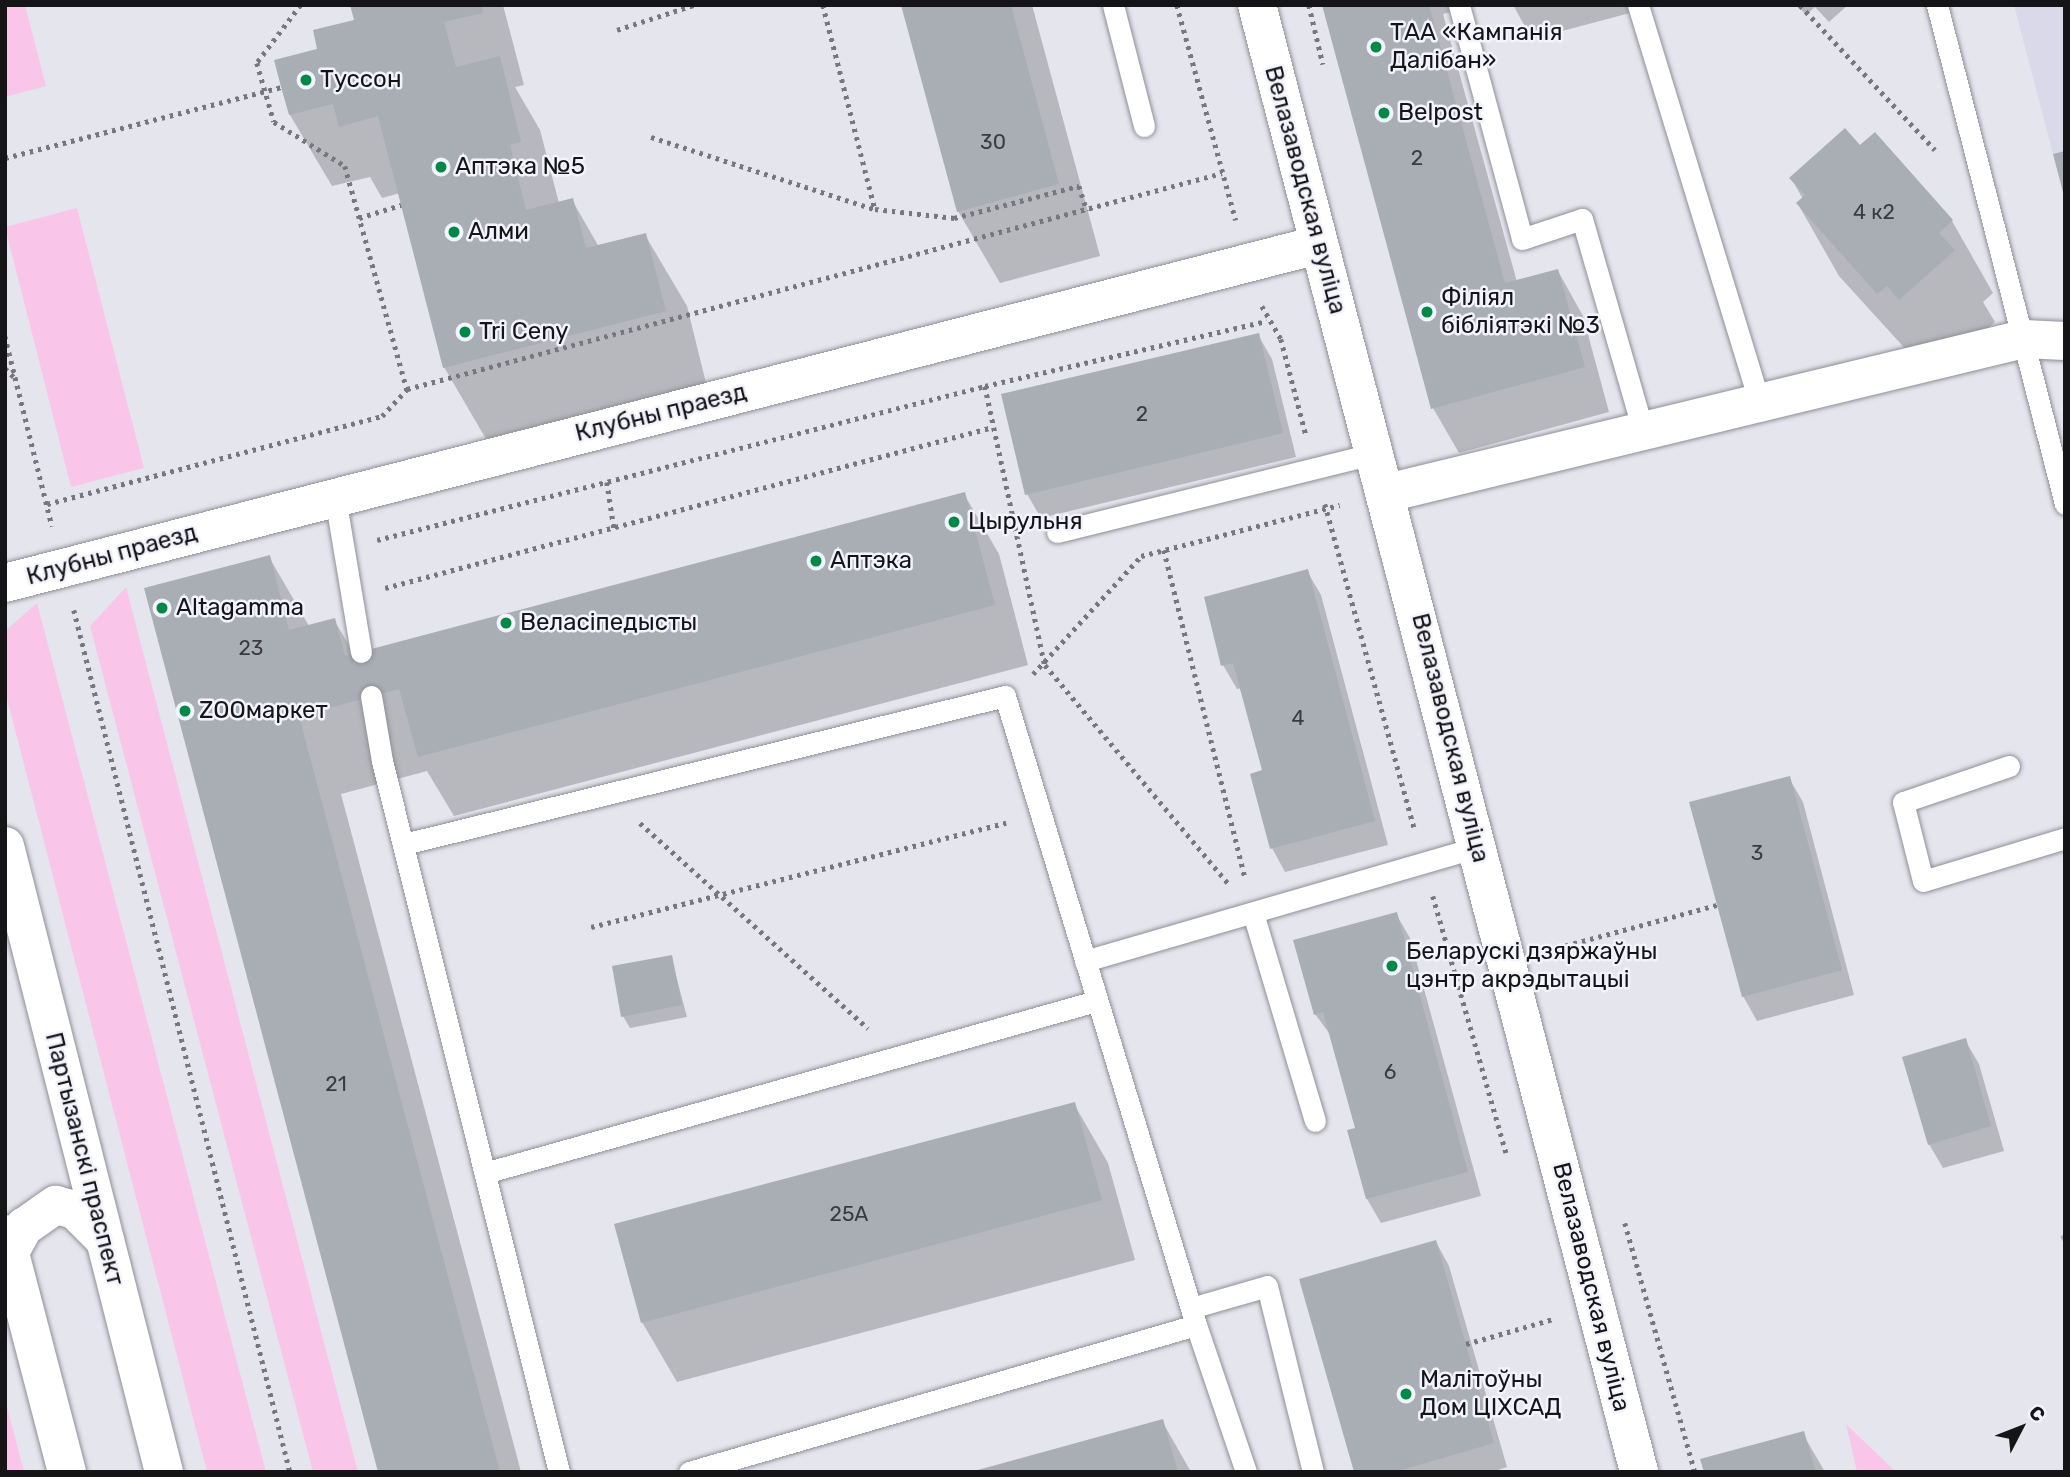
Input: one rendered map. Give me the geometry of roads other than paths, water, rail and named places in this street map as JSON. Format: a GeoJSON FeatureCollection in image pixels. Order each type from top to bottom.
{"type":"FeatureCollection","features":[{"type":"Feature","properties":{"kind":"street","name":"Велазаводская вуліца"},"geometry":{"type":"LineString","coordinates":[[1257,5],[1318,245],[1387,493],[1639,1472]]}},
{"type":"Feature","properties":{"kind":"street","name":"Клубны праезд"},"geometry":{"type":"LineString","coordinates":[[5,583],[1318,245]]}},
{"type":"Feature","properties":{"kind":"street"},"geometry":{"type":"LineString","coordinates":[[1387,493],[1759,400],[2024,339],[2065,341]]}},
{"type":"Feature","properties":{"kind":"street","name":"Партызанскі праспект"},"geometry":{"type":"LineString","coordinates":[[5,846],[164,1472]]}},
{"type":"Feature","properties":{"kind":"street"},"geometry":{"type":"LineString","coordinates":[[68,1472],[8,1243],[24,1227],[56,1205],[75,1210],[105,1240]]}},
{"type":"Feature","properties":{"kind":"lane"},"geometry":{"type":"LineString","coordinates":[[1113,5],[1144,126]]}},
{"type":"Feature","properties":{"kind":"lane"},"geometry":{"type":"LineString","coordinates":[[1459,5],[1522,239],[1582,219],[1643,430]]}},
{"type":"Feature","properties":{"kind":"lane"},"geometry":{"type":"LineString","coordinates":[[1638,5],[1759,400]]}},
{"type":"Feature","properties":{"kind":"lane"},"geometry":{"type":"LineString","coordinates":[[1937,5],[2065,504]]}},
{"type":"Feature","properties":{"kind":"lane"},"geometry":{"type":"LineString","coordinates":[[1056,532],[1376,453]]}},
{"type":"Feature","properties":{"kind":"lane"},"geometry":{"type":"LineString","coordinates":[[335,496],[361,652]]}},
{"type":"Feature","properties":{"kind":"lane"},"geometry":{"type":"LineString","coordinates":[[371,696],[382,761],[488,1172],[559,1472]]}},
{"type":"Feature","properties":{"kind":"lane"},"geometry":{"type":"LineString","coordinates":[[404,844],[1005,696],[1193,1316],[1246,1472]]}},
{"type":"Feature","properties":{"kind":"lane"},"geometry":{"type":"LineString","coordinates":[[2009,766],[1903,802],[1923,881],[2065,838]]}},
{"type":"Feature","properties":{"kind":"lane"},"geometry":{"type":"LineString","coordinates":[[1085,961],[1478,847]]}},
{"type":"Feature","properties":{"kind":"lane"},"geometry":{"type":"LineString","coordinates":[[1253,913],[1315,1121]]}},
{"type":"Feature","properties":{"kind":"lane"},"geometry":{"type":"LineString","coordinates":[[488,1172],[1096,1001]]}},
{"type":"Feature","properties":{"kind":"lane"},"geometry":{"type":"LineString","coordinates":[[689,1472],[1193,1316],[1267,1286],[1313,1472]]}},
{"type":"Feature","properties":{"kind":"place","name":"ТАА «Кампанія Далібан»"},"geometry":{"type":"Point","coordinates":[1376,47]}},
{"type":"Feature","properties":{"kind":"place","name":"Туссон"},"geometry":{"type":"Point","coordinates":[306,80]}},
{"type":"Feature","properties":{"kind":"place","name":"Belpost"},"geometry":{"type":"Point","coordinates":[1384,113]}},
{"type":"Feature","properties":{"kind":"place","name":"Аптэка №5"},"geometry":{"type":"Point","coordinates":[441,167]}},
{"type":"Feature","properties":{"kind":"place","name":"Алми"},"geometry":{"type":"Point","coordinates":[454,232]}},
{"type":"Feature","properties":{"kind":"place","name":"Філіял бібліятэкі №3"},"geometry":{"type":"Point","coordinates":[1427,312]}},
{"type":"Feature","properties":{"kind":"place","name":"Tri Ceny"},"geometry":{"type":"Point","coordinates":[465,332]}},
{"type":"Feature","properties":{"kind":"place","name":"Цырульня"},"geometry":{"type":"Point","coordinates":[954,522]}},
{"type":"Feature","properties":{"kind":"place","name":"Аптэка"},"geometry":{"type":"Point","coordinates":[816,561]}},
{"type":"Feature","properties":{"kind":"place","name":"Altagamma"},"geometry":{"type":"Point","coordinates":[162,608]}},
{"type":"Feature","properties":{"kind":"place","name":"Веласіпедысты"},"geometry":{"type":"Point","coordinates":[506,623]}},
{"type":"Feature","properties":{"kind":"place","name":"ZOOмаркет"},"geometry":{"type":"Point","coordinates":[185,711]}},
{"type":"Feature","properties":{"kind":"place","name":"Беларускі дзяржаўны цэнтр акрэдытацыі"},"geometry":{"type":"Point","coordinates":[1392,966]}},
{"type":"Feature","properties":{"kind":"place","name":"Малітоўны Дом ЦІХСАД"},"geometry":{"type":"Point","coordinates":[1406,1394]}}]}
